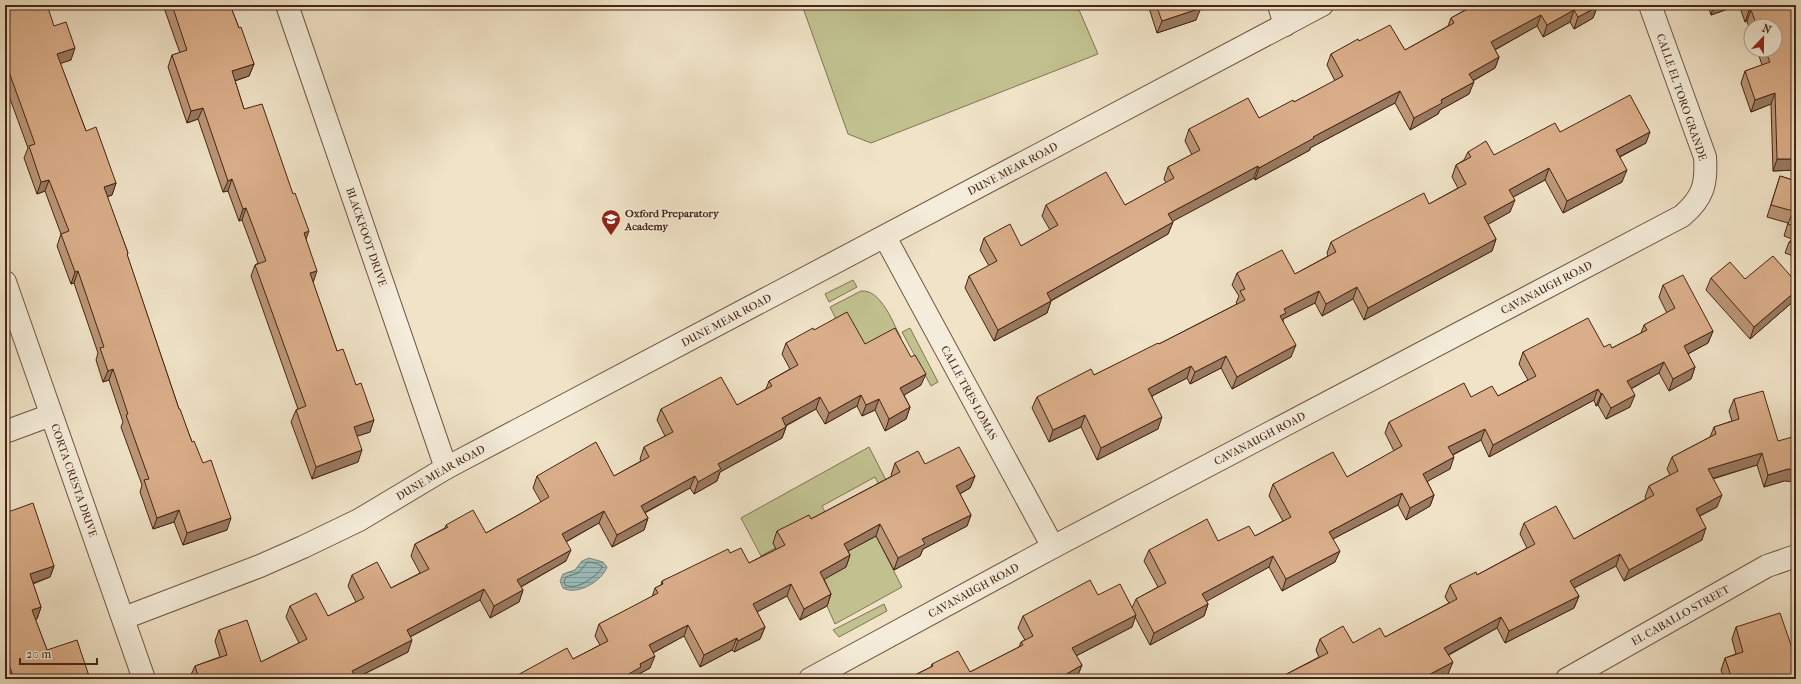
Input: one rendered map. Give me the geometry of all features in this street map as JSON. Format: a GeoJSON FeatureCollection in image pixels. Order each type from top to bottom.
{"type":"FeatureCollection","features":[{"type":"Feature","properties":{"kind":"street","name":"BLACKFOOT DRIVE"},"geometry":{"type":"LineString","coordinates":[[287,5],[446,468]]}},
{"type":"Feature","properties":{"kind":"street","name":"DUNE MEAR ROAD"},"geometry":{"type":"LineString","coordinates":[[124,618],[260,566],[359,520],[446,468],[885,237],[1282,15],[1322,5]]}},
{"type":"Feature","properties":{"kind":"street","name":"CALLE EL TORO GRANDE"},"geometry":{"type":"LineString","coordinates":[[1650,5],[1705,157],[1706,174],[1703,191]]}},
{"type":"Feature","properties":{"kind":"street","name":"CAVANAUGH ROAD"},"geometry":{"type":"LineString","coordinates":[[810,679],[1053,547],[1682,216],[1694,206],[1703,191]]}},
{"type":"Feature","properties":{"kind":"street","name":"CALLE TRES LOMAS"},"geometry":{"type":"LineString","coordinates":[[885,237],[1053,547]]}},
{"type":"Feature","properties":{"kind":"street","name":"CORTA CRESTA DRIVE"},"geometry":{"type":"LineString","coordinates":[[5,282],[124,618],[144,679]]}},
{"type":"Feature","properties":{"kind":"street"},"geometry":{"type":"LineString","coordinates":[[5,432],[51,415]]}},
{"type":"Feature","properties":{"kind":"street","name":"EL CABALLO STREET"},"geometry":{"type":"LineString","coordinates":[[1567,679],[1767,566],[1796,556]]}},
{"type":"Feature","properties":{"kind":"green space"},"geometry":{"type":"Polygon","coordinates":[[[802,5],[1077,5],[1098,54],[871,143],[848,134],[802,5]]]}},
{"type":"Feature","properties":{"kind":"green space"},"geometry":{"type":"Polygon","coordinates":[[[853,280],[857,287],[829,302],[825,294],[853,280]]]}},
{"type":"Feature","properties":{"kind":"green space"},"geometry":{"type":"Polygon","coordinates":[[[861,291],[875,295],[886,308],[901,338],[860,356],[839,325],[830,307],[861,291]]]}},
{"type":"Feature","properties":{"kind":"green space"},"geometry":{"type":"Polygon","coordinates":[[[910,328],[938,382],[931,386],[902,332],[910,328]]]}},
{"type":"Feature","properties":{"kind":"green space"},"geometry":{"type":"Polygon","coordinates":[[[869,447],[908,523],[902,528],[875,477],[822,506],[845,552],[876,536],[902,587],[835,624],[827,606],[775,548],[761,556],[741,518],[869,447]]]}},
{"type":"Feature","properties":{"kind":"green space"},"geometry":{"type":"Polygon","coordinates":[[[884,604],[887,611],[839,637],[833,630],[884,604]]]}},
{"type":"Feature","properties":{"kind":"water"},"geometry":{"type":"Polygon","coordinates":[[[589,558],[603,562],[607,567],[600,577],[595,582],[582,589],[569,590],[563,588],[560,581],[563,574],[575,570],[582,561],[589,558]]]}},
{"type":"Feature","properties":{"kind":"building"},"geometry":{"type":"Polygon","coordinates":[[[5,5],[47,5],[54,26],[66,22],[75,48],[57,54],[86,131],[96,127],[116,183],[104,187],[128,253],[127,254],[179,409],[192,442],[194,441],[203,463],[211,460],[231,518],[187,533],[179,510],[157,518],[144,480],[149,479],[126,415],[128,414],[113,369],[108,371],[100,348],[104,347],[78,271],[75,272],[61,234],[69,231],[49,180],[41,182],[29,146],[35,144],[9,72],[5,73],[5,5]]]}},
{"type":"Feature","properties":{"kind":"building"},"geometry":{"type":"Polygon","coordinates":[[[172,5],[230,5],[239,28],[241,27],[254,64],[232,71],[244,109],[262,104],[293,194],[295,193],[309,231],[304,233],[317,271],[310,273],[337,351],[343,349],[356,385],[361,383],[374,420],[354,427],[362,450],[316,467],[296,410],[306,406],[255,265],[266,261],[246,208],[243,209],[232,179],[228,181],[203,108],[191,111],[172,55],[187,50],[172,5]]]}},
{"type":"Feature","properties":{"kind":"building"},"geometry":{"type":"Polygon","coordinates":[[[1156,5],[1199,5],[1201,8],[1162,21],[1156,5]]]}},
{"type":"Feature","properties":{"kind":"building"},"geometry":{"type":"Polygon","coordinates":[[[1475,5],[1597,5],[1597,7],[1578,17],[1574,10],[1547,25],[1541,15],[1491,42],[1499,57],[1469,74],[1474,82],[1441,100],[1442,103],[1414,118],[1400,91],[1313,137],[1314,138],[1259,168],[1258,166],[1168,214],[1173,222],[1047,293],[1051,301],[998,330],[969,276],[997,261],[984,238],[1010,224],[1021,246],[1058,225],[1046,205],[1106,172],[1125,205],[1174,178],[1168,167],[1200,150],[1189,129],[1248,98],[1259,118],[1293,100],[1294,102],[1343,76],[1331,54],[1358,39],[1359,41],[1390,25],[1405,50],[1454,23],[1451,18],[1475,5]]]}},
{"type":"Feature","properties":{"kind":"building"},"geometry":{"type":"Polygon","coordinates":[[[1747,5],[1796,5],[1796,159],[1777,159],[1775,93],[1755,100],[1745,71],[1770,62],[1768,58],[1783,58],[1783,18],[1754,18],[1751,10],[1749,10],[1747,5]]]}},
{"type":"Feature","properties":{"kind":"building"},"geometry":{"type":"Polygon","coordinates":[[[1630,95],[1650,132],[1616,150],[1627,170],[1567,201],[1549,168],[1509,190],[1515,200],[1484,217],[1496,239],[1368,308],[1357,287],[1326,304],[1319,291],[1284,309],[1286,313],[1280,316],[1296,345],[1237,377],[1226,356],[1195,372],[1191,366],[1148,389],[1162,417],[1101,448],[1085,415],[1053,430],[1037,397],[1091,369],[1094,375],[1245,300],[1240,291],[1245,289],[1237,273],[1282,250],[1295,274],[1336,252],[1331,242],[1351,231],[1424,193],[1429,204],[1466,184],[1456,165],[1471,157],[1468,152],[1486,141],[1494,155],[1555,123],[1560,132],[1630,95]]]}},
{"type":"Feature","properties":{"kind":"building"},"geometry":{"type":"Polygon","coordinates":[[[1780,176],[1796,181],[1796,227],[1788,224],[1793,211],[1771,205],[1780,176]]]}},
{"type":"Feature","properties":{"kind":"building"},"geometry":{"type":"Polygon","coordinates":[[[1796,236],[1796,244],[1789,242],[1796,236]]]}},
{"type":"Feature","properties":{"kind":"building"},"geometry":{"type":"Polygon","coordinates":[[[1773,256],[1796,282],[1796,291],[1754,327],[1711,278],[1730,262],[1745,279],[1773,256]]]}},
{"type":"Feature","properties":{"kind":"building"},"geometry":{"type":"Polygon","coordinates":[[[1683,275],[1713,331],[1684,346],[1695,367],[1673,379],[1664,362],[1627,381],[1635,395],[1611,408],[1598,389],[1493,445],[1485,429],[1448,447],[1454,457],[1423,474],[1434,495],[1410,508],[1402,493],[1329,532],[1340,551],[1286,579],[1273,556],[1202,594],[1208,604],[1154,633],[1136,599],[1166,583],[1149,550],[1207,519],[1218,541],[1249,526],[1255,536],[1291,517],[1273,484],[1333,452],[1347,477],[1402,446],[1389,422],[1464,383],[1471,397],[1492,386],[1498,396],[1536,376],[1523,352],[1588,318],[1604,347],[1610,344],[1612,348],[1647,330],[1644,325],[1675,308],[1663,285],[1683,275]]]}},
{"type":"Feature","properties":{"kind":"building"},"geometry":{"type":"Polygon","coordinates":[[[847,312],[865,344],[895,328],[911,357],[915,355],[926,374],[900,388],[910,407],[889,419],[879,399],[866,405],[861,395],[829,413],[820,397],[782,418],[786,427],[718,464],[721,469],[698,482],[695,476],[641,506],[648,518],[617,535],[604,511],[562,534],[571,550],[517,580],[523,590],[494,606],[484,589],[407,630],[412,640],[352,671],[355,677],[352,679],[199,679],[195,666],[227,655],[219,630],[247,620],[261,662],[307,639],[290,606],[316,593],[328,616],[364,598],[352,575],[377,562],[391,588],[429,569],[415,544],[448,527],[446,525],[473,510],[486,533],[520,514],[549,497],[537,476],[596,442],[614,476],[649,457],[644,447],[673,432],[661,409],[721,377],[737,405],[772,386],[769,381],[798,365],[786,343],[847,312]]]}},
{"type":"Feature","properties":{"kind":"building"},"geometry":{"type":"Polygon","coordinates":[[[1763,391],[1778,441],[1796,436],[1796,470],[1788,469],[1768,475],[1762,453],[1708,469],[1722,495],[1696,509],[1706,528],[1629,570],[1620,554],[1570,581],[1579,596],[1509,631],[1501,617],[1444,648],[1453,662],[1421,679],[1277,679],[1328,653],[1320,639],[1343,626],[1353,643],[1380,628],[1385,637],[1457,599],[1450,585],[1476,572],[1477,575],[1535,544],[1524,523],[1556,506],[1574,539],[1654,495],[1649,486],[1678,471],[1672,457],[1716,434],[1714,427],[1739,419],[1734,399],[1763,391]]]}},
{"type":"Feature","properties":{"kind":"building"},"geometry":{"type":"Polygon","coordinates":[[[959,447],[975,476],[956,486],[971,515],[922,539],[925,544],[898,558],[880,524],[844,544],[850,555],[820,572],[831,594],[804,609],[791,584],[753,604],[765,627],[738,641],[737,638],[704,655],[688,625],[649,645],[655,656],[640,664],[641,667],[627,675],[629,679],[515,679],[514,677],[567,648],[573,659],[608,641],[599,624],[658,593],[655,588],[663,584],[662,581],[728,549],[730,553],[741,548],[749,563],[785,545],[777,531],[809,515],[811,519],[900,472],[895,463],[918,451],[925,464],[959,447]]]}},
{"type":"Feature","properties":{"kind":"building"},"geometry":{"type":"Polygon","coordinates":[[[33,503],[54,566],[30,574],[41,607],[32,610],[47,650],[77,640],[89,676],[92,675],[94,679],[14,679],[5,653],[5,629],[9,628],[5,617],[5,505],[8,512],[33,503]]]}},
{"type":"Feature","properties":{"kind":"building"},"geometry":{"type":"Polygon","coordinates":[[[1090,580],[1098,595],[1120,584],[1136,615],[1072,648],[1082,665],[1058,679],[907,679],[958,651],[970,672],[1023,645],[1021,642],[1033,636],[1023,616],[1090,580]]]}},
{"type":"Feature","properties":{"kind":"building"},"geometry":{"type":"Polygon","coordinates":[[[1780,613],[1792,648],[1796,647],[1796,679],[1732,679],[1725,658],[1743,652],[1736,627],[1780,613]]]}},
{"type":"Feature","properties":{"kind":"place","name":"Oxford Preparatory Academy"},"geometry":{"type":"Point","coordinates":[611,236]}}]}
